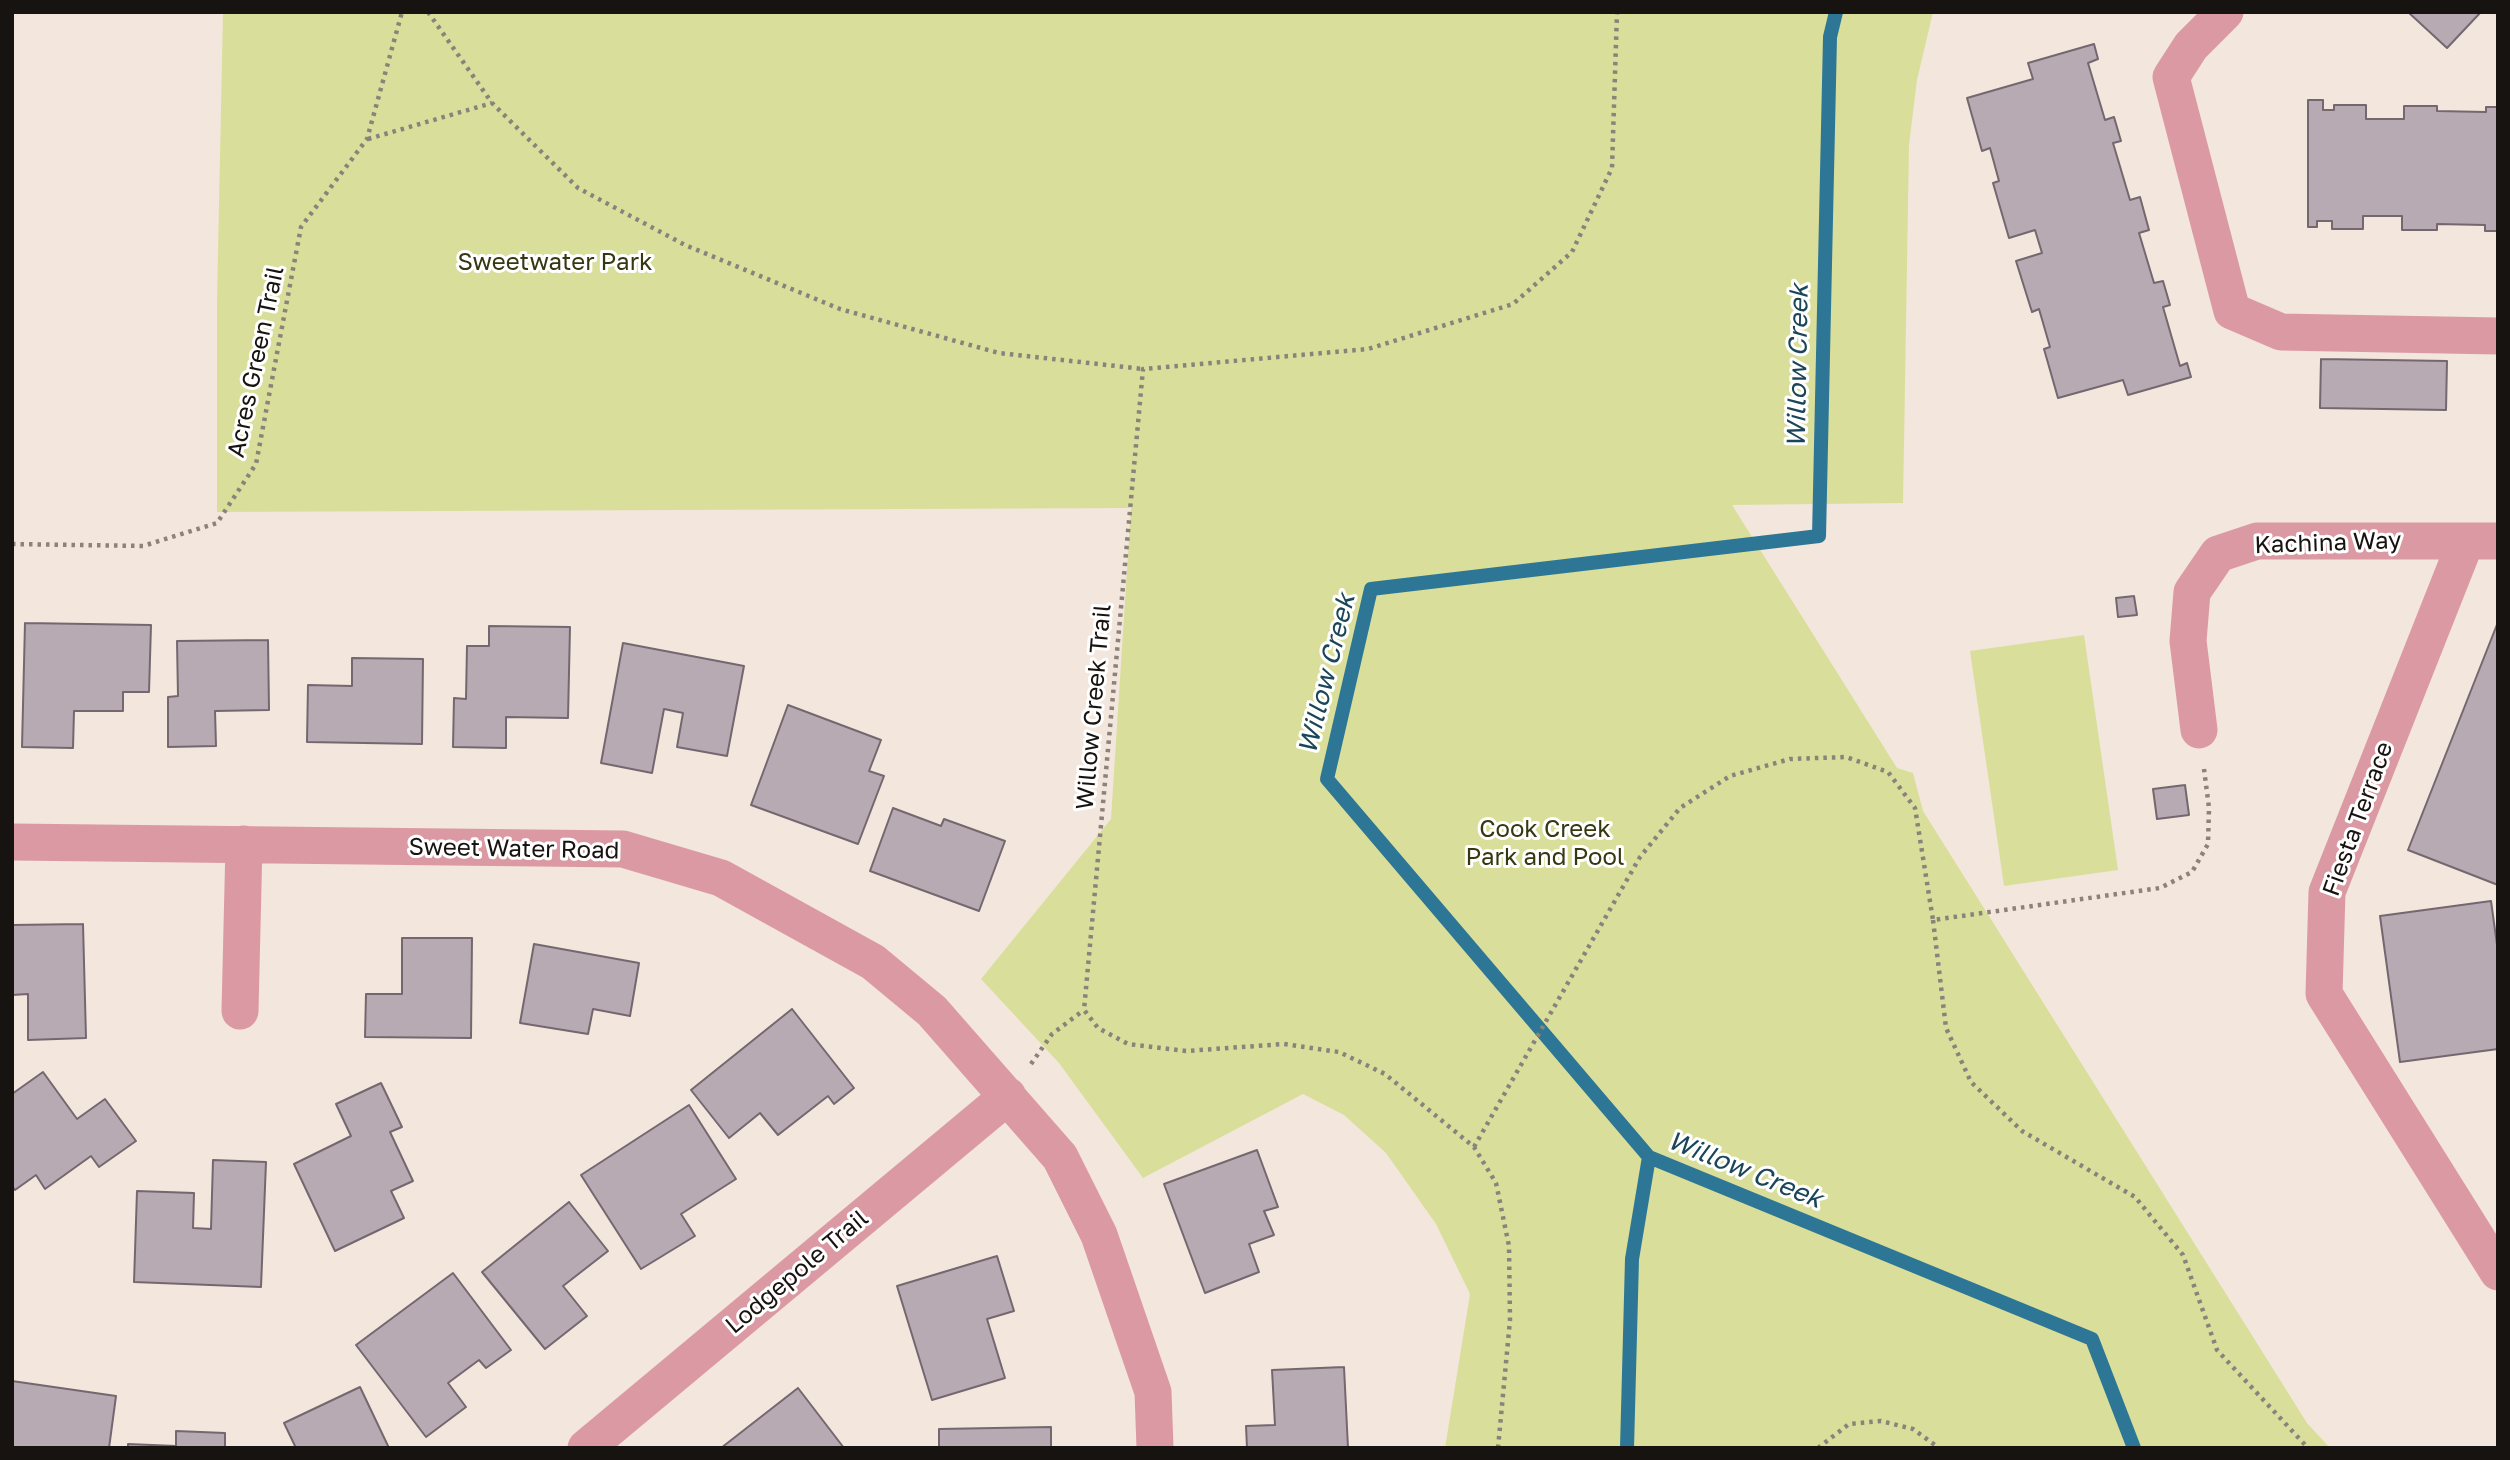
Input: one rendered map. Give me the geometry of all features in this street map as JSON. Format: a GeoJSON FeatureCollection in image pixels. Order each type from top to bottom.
{"type":"FeatureCollection","features":[{"type":"Feature","properties":{"kind":"street"},"geometry":{"type":"LineString","coordinates":[[2225,12],[2190,46],[2171,77],[2232,311],[2281,332],[2498,336]]}},
{"type":"Feature","properties":{"kind":"street","name":"Kachina Way"},"geometry":{"type":"LineString","coordinates":[[2199,730],[2188,640],[2192,592],[2218,554],[2257,541],[2482,541]]}},
{"type":"Feature","properties":{"kind":"street","name":"Fiesta Terrace"},"geometry":{"type":"LineString","coordinates":[[2482,541],[2327,892],[2324,995],[2498,1272]]}},
{"type":"Feature","properties":{"kind":"street","name":"Sweet Water Road"},"geometry":{"type":"LineString","coordinates":[[12,842],[622,849],[721,878],[873,962],[932,1011],[1060,1157],[1099,1235],[1153,1392],[1155,1448]]}},
{"type":"Feature","properties":{"kind":"street"},"geometry":{"type":"LineString","coordinates":[[240,1011],[244,845]]}},
{"type":"Feature","properties":{"kind":"street","name":"Lodgepole Trail"},"geometry":{"type":"LineString","coordinates":[[586,1448],[1007,1096]]}},
{"type":"Feature","properties":{"kind":"path","name":"Acres Green Trail"},"geometry":{"type":"LineString","coordinates":[[12,544],[143,546],[217,523],[256,464],[301,227],[367,139],[402,12]]}},
{"type":"Feature","properties":{"kind":"path"},"geometry":{"type":"LineString","coordinates":[[428,12],[492,103],[578,188],[685,245],[841,309],[999,353],[1143,369],[1368,349],[1513,304],[1572,252],[1612,168],[1618,12]]}},
{"type":"Feature","properties":{"kind":"path"},"geometry":{"type":"LineString","coordinates":[[367,139],[492,103]]}},
{"type":"Feature","properties":{"kind":"path","name":"Willow Creek Trail"},"geometry":{"type":"LineString","coordinates":[[1084,1010],[1143,369]]}},
{"type":"Feature","properties":{"kind":"path"},"geometry":{"type":"LineString","coordinates":[[1933,920],[2160,888],[2192,872],[2208,845],[2209,808],[2199,730]]}},
{"type":"Feature","properties":{"kind":"path"},"geometry":{"type":"LineString","coordinates":[[1474,1147],[1640,857],[1680,808],[1730,776],[1790,760],[1846,757],[1888,772],[1915,808],[1933,920],[1946,1028],[1971,1082],[2022,1131],[2135,1197],[2183,1255],[2217,1350],[2308,1448]]}},
{"type":"Feature","properties":{"kind":"path"},"geometry":{"type":"LineString","coordinates":[[1007,1096],[1052,1034],[1084,1010],[1098,1028],[1128,1044],[1186,1051],[1284,1044],[1339,1052],[1384,1074],[1474,1147],[1496,1183],[1509,1247],[1510,1320],[1498,1448]]}},
{"type":"Feature","properties":{"kind":"path"},"geometry":{"type":"LineString","coordinates":[[1818,1448],[1849,1424],[1881,1421],[1913,1429],[1939,1448]]}},
{"type":"Feature","properties":{"kind":"green space"},"geometry":{"type":"Polygon","coordinates":[[[223,12],[1933,12],[1917,80],[1909,145],[1903,503],[1732,505],[1897,768],[1913,773],[1923,811],[2307,1423],[2330,1448],[1445,1448],[1470,1294],[1436,1224],[1386,1153],[1344,1115],[1303,1094],[1143,1178],[1059,1063],[981,979],[1111,819],[1131,508],[217,512],[217,302],[223,12]]]}},
{"type":"Feature","properties":{"kind":"green space"},"geometry":{"type":"Polygon","coordinates":[[[2084,635],[2118,870],[2004,886],[1970,651],[2084,635]]]}},
{"type":"Feature","properties":{"kind":"building"},"geometry":{"type":"Polygon","coordinates":[[[2408,12],[2479,12],[2480,13],[2447,48],[2408,12]]]}},
{"type":"Feature","properties":{"kind":"building"},"geometry":{"type":"Polygon","coordinates":[[[2094,44],[2098,59],[2088,63],[2105,120],[2114,117],[2121,141],[2113,143],[2130,200],[2140,197],[2149,230],[2139,233],[2154,283],[2163,281],[2170,305],[2163,307],[2180,366],[2187,363],[2191,377],[2128,395],[2123,380],[2058,398],[2044,349],[2050,347],[2039,309],[2032,312],[2016,261],[2042,253],[2035,230],[2009,238],[1993,183],[1999,181],[1990,148],[1982,151],[1967,98],[2033,79],[2028,63],[2094,44]]]}},
{"type":"Feature","properties":{"kind":"building"},"geometry":{"type":"Polygon","coordinates":[[[2308,100],[2323,100],[2323,110],[2334,110],[2334,105],[2366,105],[2366,119],[2404,119],[2404,106],[2437,106],[2437,111],[2486,112],[2486,107],[2498,107],[2498,231],[2485,231],[2485,225],[2437,224],[2437,230],[2402,230],[2402,216],[2363,216],[2363,229],[2332,229],[2332,221],[2317,221],[2317,227],[2308,227],[2308,100]]]}},
{"type":"Feature","properties":{"kind":"building"},"geometry":{"type":"Polygon","coordinates":[[[2321,359],[2447,361],[2446,410],[2320,408],[2321,359]]]}},
{"type":"Feature","properties":{"kind":"building"},"geometry":{"type":"Polygon","coordinates":[[[2134,596],[2137,615],[2118,617],[2116,598],[2134,596]]]}},
{"type":"Feature","properties":{"kind":"building"},"geometry":{"type":"Polygon","coordinates":[[[2498,622],[2498,885],[2408,850],[2498,622]]]}},
{"type":"Feature","properties":{"kind":"building"},"geometry":{"type":"Polygon","coordinates":[[[25,623],[151,625],[149,692],[123,692],[123,711],[74,711],[73,748],[22,747],[25,623]]]}},
{"type":"Feature","properties":{"kind":"building"},"geometry":{"type":"Polygon","coordinates":[[[489,626],[570,627],[568,718],[506,717],[506,748],[453,747],[454,698],[466,699],[467,646],[489,646],[489,626]]]}},
{"type":"Feature","properties":{"kind":"building"},"geometry":{"type":"Polygon","coordinates":[[[268,640],[269,710],[215,711],[216,746],[168,747],[168,697],[178,696],[177,641],[268,640]]]}},
{"type":"Feature","properties":{"kind":"building"},"geometry":{"type":"Polygon","coordinates":[[[623,643],[744,666],[727,756],[677,747],[683,713],[664,709],[652,773],[601,763],[623,643]]]}},
{"type":"Feature","properties":{"kind":"building"},"geometry":{"type":"Polygon","coordinates":[[[352,658],[423,659],[422,744],[307,742],[308,685],[352,686],[352,658]]]}},
{"type":"Feature","properties":{"kind":"building"},"geometry":{"type":"Polygon","coordinates":[[[788,705],[881,740],[869,771],[884,776],[858,844],[751,805],[788,705]]]}},
{"type":"Feature","properties":{"kind":"building"},"geometry":{"type":"Polygon","coordinates":[[[2185,785],[2189,815],[2157,819],[2153,789],[2185,785]]]}},
{"type":"Feature","properties":{"kind":"building"},"geometry":{"type":"Polygon","coordinates":[[[893,808],[941,826],[944,819],[1005,841],[979,911],[870,871],[893,808]]]}},
{"type":"Feature","properties":{"kind":"building"},"geometry":{"type":"Polygon","coordinates":[[[2491,901],[2498,952],[2498,1049],[2400,1062],[2380,916],[2491,901]]]}},
{"type":"Feature","properties":{"kind":"building"},"geometry":{"type":"Polygon","coordinates":[[[83,924],[86,1038],[28,1040],[28,994],[12,995],[12,925],[83,924]]]}},
{"type":"Feature","properties":{"kind":"building"},"geometry":{"type":"Polygon","coordinates":[[[402,938],[472,938],[471,1038],[365,1037],[366,994],[402,994],[402,938]]]}},
{"type":"Feature","properties":{"kind":"building"},"geometry":{"type":"Polygon","coordinates":[[[534,944],[639,963],[630,1016],[593,1009],[588,1034],[520,1023],[534,944]]]}},
{"type":"Feature","properties":{"kind":"building"},"geometry":{"type":"Polygon","coordinates":[[[792,1009],[854,1088],[834,1104],[828,1096],[778,1135],[760,1113],[729,1138],[691,1090],[792,1009]]]}},
{"type":"Feature","properties":{"kind":"building"},"geometry":{"type":"Polygon","coordinates":[[[43,1072],[77,1119],[105,1099],[136,1141],[99,1167],[91,1156],[45,1189],[36,1175],[15,1190],[12,1186],[12,1094],[43,1072]]]}},
{"type":"Feature","properties":{"kind":"building"},"geometry":{"type":"Polygon","coordinates":[[[381,1083],[402,1127],[390,1132],[413,1181],[391,1191],[404,1218],[335,1251],[294,1164],[351,1136],[336,1104],[381,1083]]]}},
{"type":"Feature","properties":{"kind":"building"},"geometry":{"type":"Polygon","coordinates":[[[689,1105],[736,1179],[681,1214],[695,1236],[641,1269],[581,1175],[689,1105]]]}},
{"type":"Feature","properties":{"kind":"building"},"geometry":{"type":"Polygon","coordinates":[[[1257,1150],[1278,1207],[1264,1211],[1274,1235],[1249,1244],[1259,1272],[1205,1293],[1164,1184],[1257,1150]]]}},
{"type":"Feature","properties":{"kind":"building"},"geometry":{"type":"Polygon","coordinates":[[[213,1160],[266,1162],[261,1287],[134,1282],[137,1191],[194,1193],[193,1228],[211,1229],[213,1160]]]}},
{"type":"Feature","properties":{"kind":"building"},"geometry":{"type":"Polygon","coordinates":[[[569,1202],[608,1251],[563,1286],[587,1316],[545,1349],[482,1272],[569,1202]]]}},
{"type":"Feature","properties":{"kind":"building"},"geometry":{"type":"Polygon","coordinates":[[[997,1256],[1014,1311],[987,1319],[1005,1378],[932,1400],[897,1286],[997,1256]]]}},
{"type":"Feature","properties":{"kind":"building"},"geometry":{"type":"Polygon","coordinates":[[[453,1273],[511,1350],[486,1368],[479,1360],[448,1383],[466,1407],[426,1437],[356,1345],[453,1273]]]}},
{"type":"Feature","properties":{"kind":"building"},"geometry":{"type":"Polygon","coordinates":[[[1344,1367],[1348,1448],[1247,1448],[1246,1426],[1275,1425],[1272,1370],[1344,1367]]]}},
{"type":"Feature","properties":{"kind":"building"},"geometry":{"type":"Polygon","coordinates":[[[12,1381],[116,1396],[109,1448],[12,1448],[12,1381]]]}},
{"type":"Feature","properties":{"kind":"building"},"geometry":{"type":"Polygon","coordinates":[[[360,1387],[389,1448],[296,1448],[284,1423],[360,1387]]]}},
{"type":"Feature","properties":{"kind":"building"},"geometry":{"type":"Polygon","coordinates":[[[798,1388],[844,1448],[721,1448],[798,1388]]]}},
{"type":"Feature","properties":{"kind":"building"},"geometry":{"type":"Polygon","coordinates":[[[1051,1427],[1051,1448],[939,1448],[939,1429],[1051,1427]]]}},
{"type":"Feature","properties":{"kind":"building"},"geometry":{"type":"Polygon","coordinates":[[[176,1431],[225,1433],[225,1448],[128,1448],[128,1444],[176,1446],[176,1431]]]}},
{"type":"Feature","properties":{"kind":"waterway","name":"Willow Creek"},"geometry":{"type":"LineString","coordinates":[[1836,12],[1830,37],[1819,536],[1371,589],[1327,779],[1649,1157],[2092,1339],[2134,1448]]}},
{"type":"Feature","properties":{"kind":"waterway"},"geometry":{"type":"LineString","coordinates":[[1627,1448],[1632,1259],[1649,1157]]}},
{"type":"Feature","properties":{"kind":"park label","name":"Sweetwater Park"},"geometry":{"type":"Point","coordinates":[555,262]}},
{"type":"Feature","properties":{"kind":"park label","name":"Cook Creek Park and Pool"},"geometry":{"type":"Point","coordinates":[1545,843]}}]}
